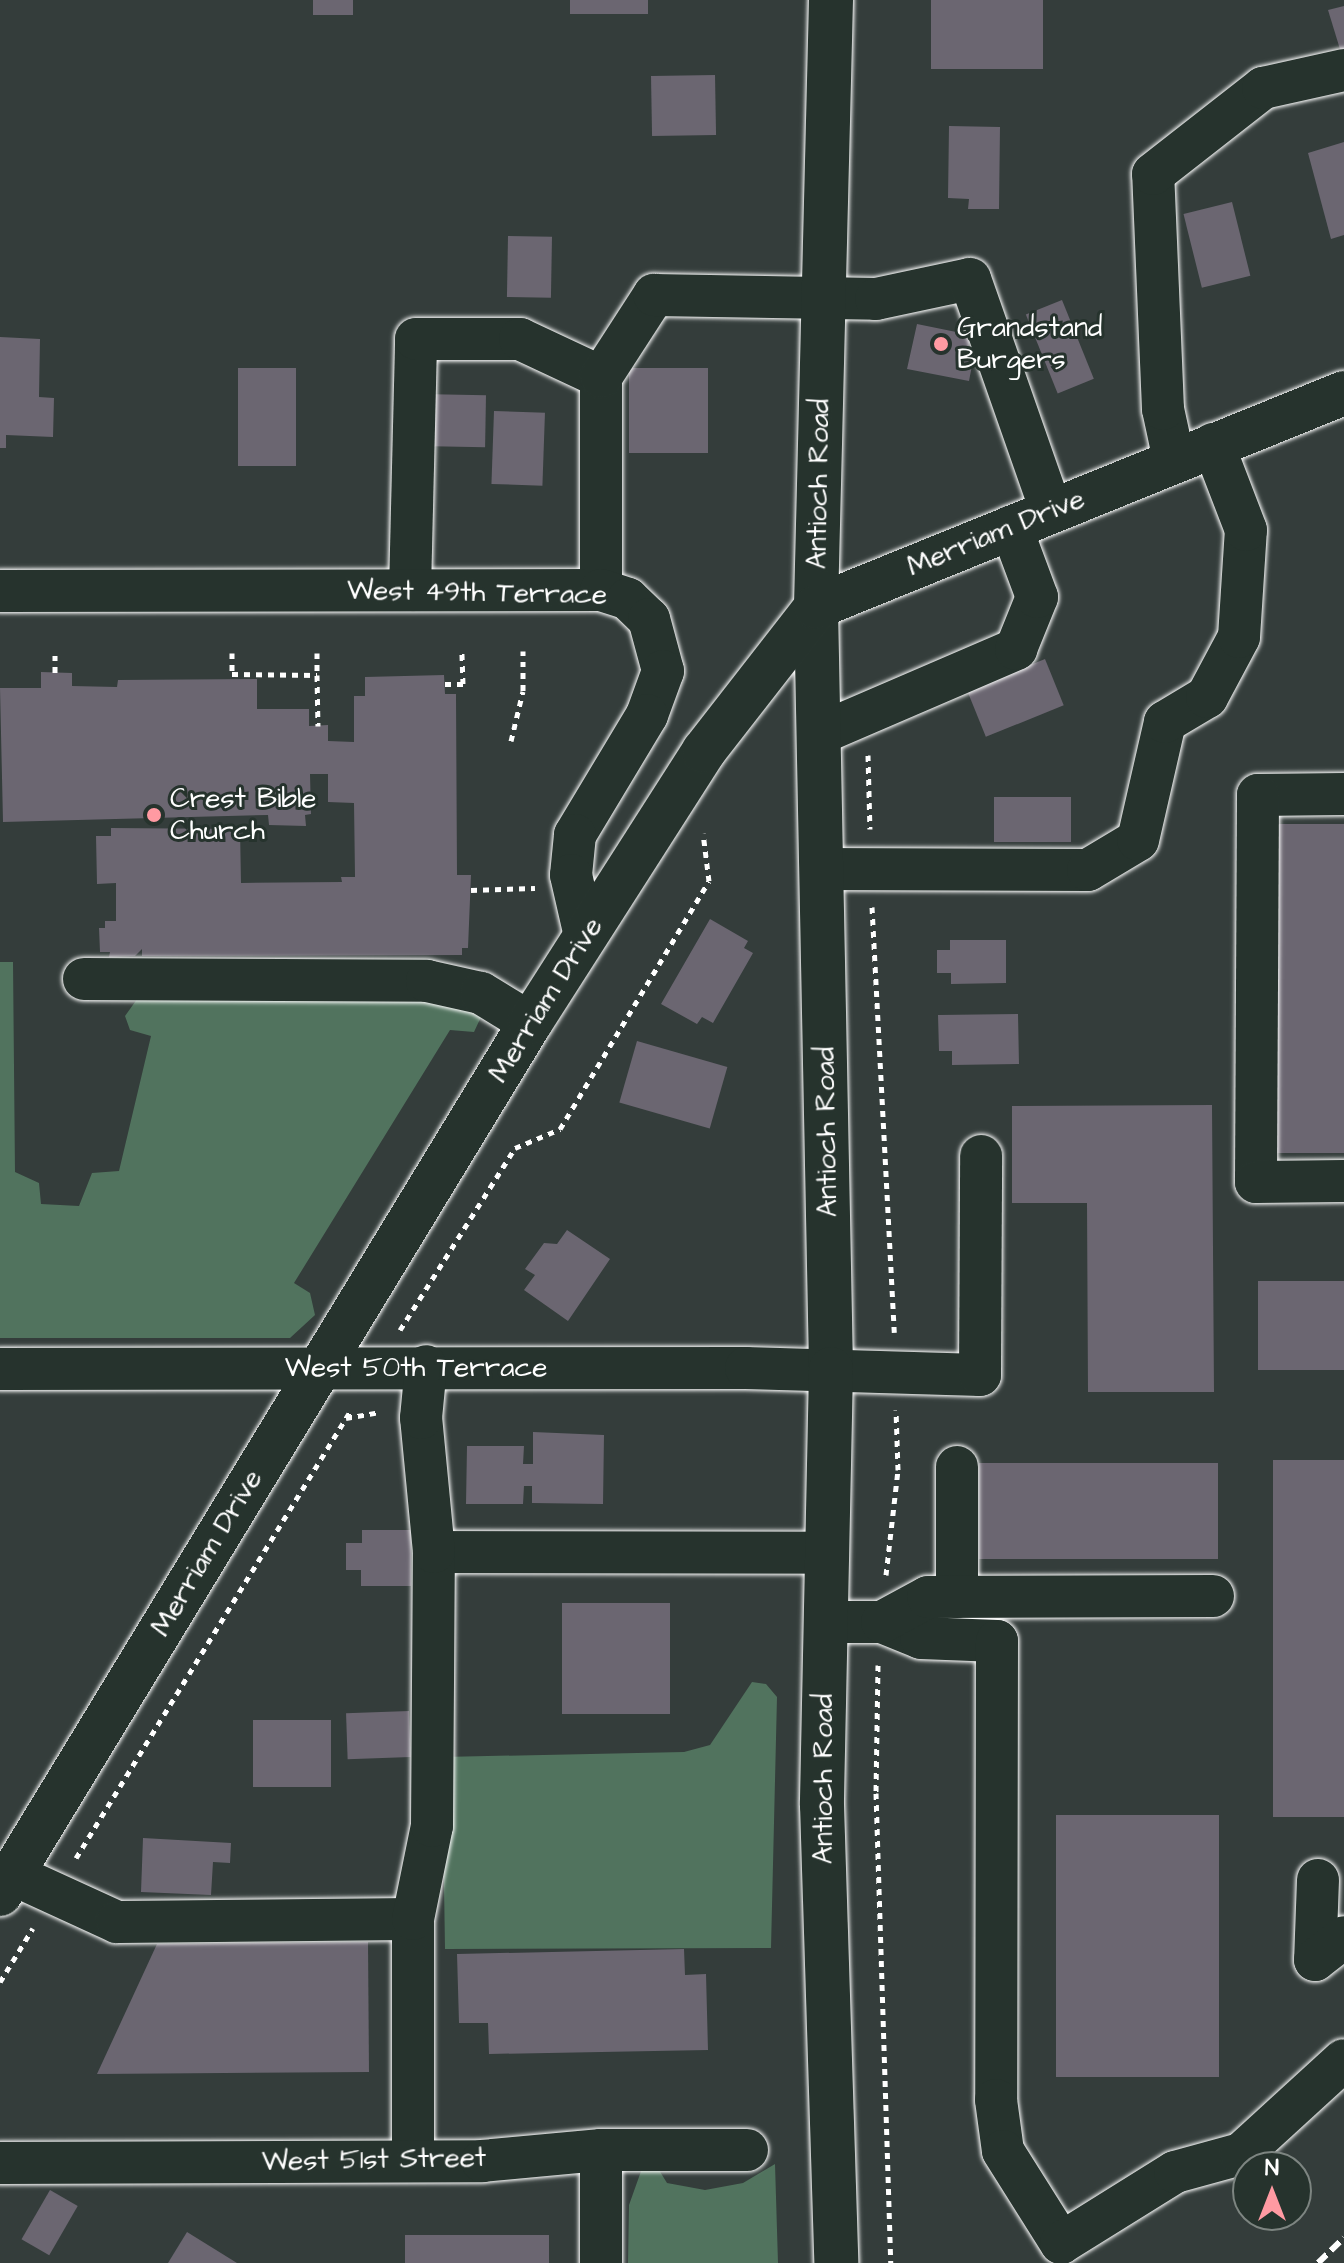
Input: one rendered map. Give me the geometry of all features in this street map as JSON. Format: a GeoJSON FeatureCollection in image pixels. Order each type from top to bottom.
{"type":"FeatureCollection","features":[{"type":"Feature","properties":{"kind":"main road","name":"Antioch Road"},"geometry":{"type":"LineString","coordinates":[[831,0],[816,607],[831,1369],[822,1805],[836,2263]]}},
{"type":"Feature","properties":{"kind":"main road","name":"Merriam Drive"},"geometry":{"type":"LineString","coordinates":[[6,1884],[585,936],[704,751],[816,607],[1344,393]]}},
{"type":"Feature","properties":{"kind":"street"},"geometry":{"type":"LineString","coordinates":[[821,869],[1088,870],[1138,840],[1165,722],[1207,697],[1239,637],[1246,530],[1163,409],[1153,174],[1263,88],[1344,70]]}},
{"type":"Feature","properties":{"kind":"street"},"geometry":{"type":"LineString","coordinates":[[601,590],[601,377],[654,295],[876,299],[970,279],[1051,510]]}},
{"type":"Feature","properties":{"kind":"street"},"geometry":{"type":"LineString","coordinates":[[410,590],[416,339],[520,339],[601,377]]}},
{"type":"Feature","properties":{"kind":"street"},"geometry":{"type":"LineString","coordinates":[[819,734],[1016,649],[1037,597],[1011,527]]}},
{"type":"Feature","properties":{"kind":"street","name":"West 49th Terrace"},"geometry":{"type":"LineString","coordinates":[[0,591],[601,590],[628,599],[649,619],[663,671],[647,715],[575,835],[571,875],[585,936]]}},
{"type":"Feature","properties":{"kind":"street"},"geometry":{"type":"LineString","coordinates":[[1344,794],[1258,795],[1256,1182],[1344,1181]]}},
{"type":"Feature","properties":{"kind":"street"},"geometry":{"type":"LineString","coordinates":[[84,979],[427,981],[481,993],[530,1023]]}},
{"type":"Feature","properties":{"kind":"street","name":"West 50th Terrace"},"geometry":{"type":"LineString","coordinates":[[0,1369],[426,1366],[831,1369],[980,1375],[981,1156]]}},
{"type":"Feature","properties":{"kind":"street"},"geometry":{"type":"LineString","coordinates":[[413,2161],[413,1919],[432,1826],[434,1552],[421,1418],[426,1366]]}},
{"type":"Feature","properties":{"kind":"street"},"geometry":{"type":"LineString","coordinates":[[957,1467],[957,1597]]}},
{"type":"Feature","properties":{"kind":"street"},"geometry":{"type":"LineString","coordinates":[[434,1552],[827,1553]]}},
{"type":"Feature","properties":{"kind":"street"},"geometry":{"type":"LineString","coordinates":[[882,1622],[928,1597],[1213,1596]]}},
{"type":"Feature","properties":{"kind":"street"},"geometry":{"type":"LineString","coordinates":[[825,1622],[882,1622],[921,1638],[997,1641],[996,2100],[1003,2151],[1061,2243],[1175,2172],[1241,2154],[1344,2060]]}},
{"type":"Feature","properties":{"kind":"street"},"geometry":{"type":"LineString","coordinates":[[1318,1880],[1315,1960],[1344,1937]]}},
{"type":"Feature","properties":{"kind":"street"},"geometry":{"type":"LineString","coordinates":[[6,1884],[117,1922],[413,1919]]}},
{"type":"Feature","properties":{"kind":"street"},"geometry":{"type":"LineString","coordinates":[[601,2150],[601,2263]]}},
{"type":"Feature","properties":{"kind":"street","name":"West 51st Street"},"geometry":{"type":"LineString","coordinates":[[0,2163],[413,2161],[601,2150],[747,2150]]}},
{"type":"Feature","properties":{"kind":"path"},"geometry":{"type":"LineString","coordinates":[[445,684],[463,684],[462,651]]}},
{"type":"Feature","properties":{"kind":"path"},"geometry":{"type":"LineString","coordinates":[[511,741],[523,691],[523,651]]}},
{"type":"Feature","properties":{"kind":"path"},"geometry":{"type":"LineString","coordinates":[[232,653],[232,674],[317,675]]}},
{"type":"Feature","properties":{"kind":"path"},"geometry":{"type":"LineString","coordinates":[[317,653],[318,726]]}},
{"type":"Feature","properties":{"kind":"path"},"geometry":{"type":"LineString","coordinates":[[55,655],[55,673]]}},
{"type":"Feature","properties":{"kind":"path"},"geometry":{"type":"LineString","coordinates":[[471,890],[548,888]]}},
{"type":"Feature","properties":{"kind":"path"},"geometry":{"type":"LineString","coordinates":[[345,1418],[386,1411]]}},
{"type":"Feature","properties":{"kind":"green space"},"geometry":{"type":"Polygon","coordinates":[[[0,962],[13,962],[15,1172],[39,1183],[41,1204],[79,1206],[92,1173],[119,1171],[151,1036],[130,1030],[125,1016],[140,995],[431,990],[481,1017],[474,1032],[450,1030],[294,1283],[310,1293],[315,1315],[290,1338],[0,1338],[0,962]]]}},
{"type":"Feature","properties":{"kind":"green space"},"geometry":{"type":"Polygon","coordinates":[[[752,1682],[766,1684],[777,1697],[771,1948],[445,1949],[442,1757],[684,1752],[710,1745],[752,1682]]]}},
{"type":"Feature","properties":{"kind":"green space"},"geometry":{"type":"Polygon","coordinates":[[[645,2160],[656,2165],[667,2183],[705,2190],[743,2183],[775,2164],[778,2263],[628,2263],[629,2205],[645,2160]]]}},
{"type":"Feature","properties":{"kind":"building"},"geometry":{"type":"Polygon","coordinates":[[[313,0],[353,0],[353,15],[313,15],[313,0]]]}},
{"type":"Feature","properties":{"kind":"building"},"geometry":{"type":"Polygon","coordinates":[[[570,0],[648,0],[648,14],[570,14],[570,0]]]}},
{"type":"Feature","properties":{"kind":"building"},"geometry":{"type":"Polygon","coordinates":[[[931,0],[1043,0],[1043,69],[931,69],[931,0]]]}},
{"type":"Feature","properties":{"kind":"building"},"geometry":{"type":"Polygon","coordinates":[[[1344,6],[1344,58],[1343,59],[1328,10],[1344,6]]]}},
{"type":"Feature","properties":{"kind":"building"},"geometry":{"type":"Polygon","coordinates":[[[715,75],[716,135],[652,136],[651,76],[715,75]]]}},
{"type":"Feature","properties":{"kind":"building"},"geometry":{"type":"Polygon","coordinates":[[[949,126],[1000,127],[999,209],[968,209],[969,199],[948,198],[949,126]]]}},
{"type":"Feature","properties":{"kind":"building"},"geometry":{"type":"Polygon","coordinates":[[[1344,142],[1344,235],[1331,239],[1308,153],[1344,142]]]}},
{"type":"Feature","properties":{"kind":"building"},"geometry":{"type":"Polygon","coordinates":[[[1232,202],[1250,276],[1202,288],[1183,214],[1232,202]]]}},
{"type":"Feature","properties":{"kind":"building"},"geometry":{"type":"Polygon","coordinates":[[[508,236],[552,237],[551,298],[507,297],[508,236]]]}},
{"type":"Feature","properties":{"kind":"building"},"geometry":{"type":"Polygon","coordinates":[[[1062,300],[1094,379],[1058,393],[1026,315],[1062,300]]]}},
{"type":"Feature","properties":{"kind":"building","name":"Grandstand Burgers"},"geometry":{"type":"Polygon","coordinates":[[[917,324],[971,335],[967,353],[974,355],[969,381],[907,369],[917,324]]]}},
{"type":"Feature","properties":{"kind":"building"},"geometry":{"type":"Polygon","coordinates":[[[0,337],[40,339],[39,397],[54,398],[53,437],[6,435],[6,448],[0,448],[0,337]]]}},
{"type":"Feature","properties":{"kind":"building"},"geometry":{"type":"Polygon","coordinates":[[[238,368],[296,368],[296,466],[238,466],[238,368]]]}},
{"type":"Feature","properties":{"kind":"building"},"geometry":{"type":"Polygon","coordinates":[[[629,368],[708,368],[708,453],[629,453],[629,368]]]}},
{"type":"Feature","properties":{"kind":"building"},"geometry":{"type":"Polygon","coordinates":[[[420,394],[486,395],[485,447],[419,446],[420,394]]]}},
{"type":"Feature","properties":{"kind":"building"},"geometry":{"type":"Polygon","coordinates":[[[494,411],[545,413],[542,486],[491,484],[494,411]]]}},
{"type":"Feature","properties":{"kind":"building"},"geometry":{"type":"Polygon","coordinates":[[[1045,659],[1064,705],[986,737],[967,690],[1045,659]]]}},
{"type":"Feature","properties":{"kind":"building","name":"Crest Bible Church"},"geometry":{"type":"Polygon","coordinates":[[[41,672],[72,673],[72,686],[117,687],[118,680],[257,679],[257,709],[309,709],[309,726],[328,725],[328,741],[354,742],[354,696],[365,696],[365,677],[444,675],[445,694],[456,694],[457,875],[471,875],[468,948],[462,948],[462,955],[142,956],[142,949],[135,956],[109,957],[110,952],[100,952],[99,928],[105,928],[105,921],[116,921],[116,883],[97,884],[96,836],[111,836],[111,828],[240,829],[241,883],[342,882],[341,877],[355,877],[354,803],[328,802],[328,774],[310,774],[311,814],[305,815],[306,826],[269,825],[268,815],[3,822],[0,688],[41,688],[41,672]]]}},
{"type":"Feature","properties":{"kind":"building"},"geometry":{"type":"Polygon","coordinates":[[[994,797],[1071,797],[1071,842],[994,842],[994,797]]]}},
{"type":"Feature","properties":{"kind":"building"},"geometry":{"type":"Polygon","coordinates":[[[1274,824],[1344,824],[1344,1153],[1274,1153],[1274,824]]]}},
{"type":"Feature","properties":{"kind":"building"},"geometry":{"type":"Polygon","coordinates":[[[710,919],[748,941],[744,948],[753,953],[713,1023],[702,1017],[697,1024],[661,1004],[710,919]]]}},
{"type":"Feature","properties":{"kind":"building"},"geometry":{"type":"Polygon","coordinates":[[[950,940],[1006,940],[1006,983],[951,984],[951,973],[937,973],[937,950],[950,950],[950,940]]]}},
{"type":"Feature","properties":{"kind":"building"},"geometry":{"type":"Polygon","coordinates":[[[1018,1014],[1019,1064],[952,1065],[952,1051],[939,1051],[938,1015],[1018,1014]]]}},
{"type":"Feature","properties":{"kind":"building"},"geometry":{"type":"Polygon","coordinates":[[[637,1041],[727,1067],[710,1128],[619,1103],[637,1041]]]}},
{"type":"Feature","properties":{"kind":"building"},"geometry":{"type":"Polygon","coordinates":[[[1212,1105],[1214,1392],[1088,1392],[1087,1203],[1012,1203],[1012,1106],[1212,1105]]]}},
{"type":"Feature","properties":{"kind":"building"},"geometry":{"type":"Polygon","coordinates":[[[567,1230],[610,1259],[568,1321],[524,1290],[535,1275],[525,1269],[544,1243],[557,1244],[567,1230]]]}},
{"type":"Feature","properties":{"kind":"building"},"geometry":{"type":"Polygon","coordinates":[[[1258,1281],[1344,1281],[1344,1370],[1258,1370],[1258,1281]]]}},
{"type":"Feature","properties":{"kind":"building"},"geometry":{"type":"Polygon","coordinates":[[[533,1432],[604,1435],[603,1504],[532,1503],[532,1486],[524,1486],[523,1504],[466,1504],[467,1446],[524,1446],[523,1464],[533,1464],[533,1432]]]}},
{"type":"Feature","properties":{"kind":"building"},"geometry":{"type":"Polygon","coordinates":[[[1273,1460],[1344,1460],[1344,1817],[1273,1817],[1273,1460]]]}},
{"type":"Feature","properties":{"kind":"building"},"geometry":{"type":"Polygon","coordinates":[[[979,1463],[1218,1463],[1218,1559],[979,1559],[979,1463]]]}},
{"type":"Feature","properties":{"kind":"building"},"geometry":{"type":"Polygon","coordinates":[[[362,1530],[411,1530],[411,1586],[361,1586],[361,1570],[346,1570],[346,1543],[362,1543],[362,1530]]]}},
{"type":"Feature","properties":{"kind":"building"},"geometry":{"type":"Polygon","coordinates":[[[562,1603],[670,1603],[670,1714],[562,1714],[562,1603]]]}},
{"type":"Feature","properties":{"kind":"building"},"geometry":{"type":"Polygon","coordinates":[[[409,1711],[411,1757],[348,1759],[346,1713],[409,1711]]]}},
{"type":"Feature","properties":{"kind":"building"},"geometry":{"type":"Polygon","coordinates":[[[253,1720],[331,1720],[331,1787],[253,1787],[253,1720]]]}},
{"type":"Feature","properties":{"kind":"building"},"geometry":{"type":"Polygon","coordinates":[[[1056,1815],[1219,1815],[1219,2077],[1056,2077],[1056,1815]]]}},
{"type":"Feature","properties":{"kind":"building"},"geometry":{"type":"Polygon","coordinates":[[[143,1838],[231,1843],[230,1863],[213,1862],[211,1895],[141,1892],[143,1838]]]}},
{"type":"Feature","properties":{"kind":"building"},"geometry":{"type":"Polygon","coordinates":[[[368,1942],[369,2072],[97,2074],[157,1944],[368,1942]]]}},
{"type":"Feature","properties":{"kind":"building"},"geometry":{"type":"Polygon","coordinates":[[[684,1949],[685,1975],[706,1974],[708,2050],[489,2054],[488,2023],[459,2023],[457,1954],[684,1949]]]}},
{"type":"Feature","properties":{"kind":"building"},"geometry":{"type":"Polygon","coordinates":[[[50,2190],[78,2206],[49,2255],[22,2239],[50,2190]]]}},
{"type":"Feature","properties":{"kind":"building"},"geometry":{"type":"Polygon","coordinates":[[[187,2232],[237,2263],[168,2263],[187,2232]]]}},
{"type":"Feature","properties":{"kind":"building"},"geometry":{"type":"Polygon","coordinates":[[[405,2235],[549,2235],[549,2263],[405,2263],[405,2235]]]}},
{"type":"Feature","properties":{"kind":"railway"},"geometry":{"type":"LineString","coordinates":[[1318,2263],[1344,2238]]}},
{"type":"Feature","properties":{"kind":"place","name":"Grandstand Burgers"},"geometry":{"type":"Point","coordinates":[941,344]}},
{"type":"Feature","properties":{"kind":"place","name":"Crest Bible Church"},"geometry":{"type":"Point","coordinates":[154,815]}}]}
